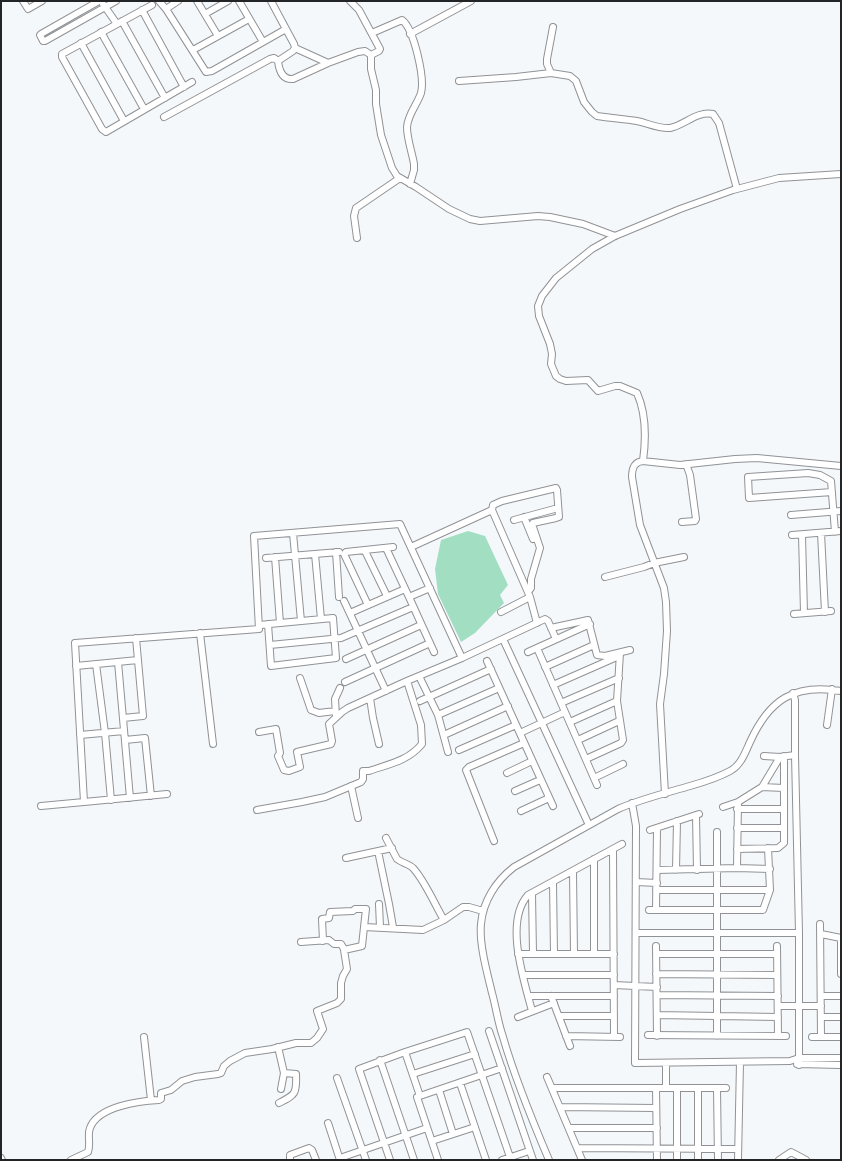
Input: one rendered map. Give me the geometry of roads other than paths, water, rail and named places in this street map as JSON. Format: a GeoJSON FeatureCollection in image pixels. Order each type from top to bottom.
{"type":"FeatureCollection","features":[{"type":"Feature","properties":{"kind":"street"},"geometry":{"type":"LineString","coordinates":[[23,1],[28,9],[42,1]]}},
{"type":"Feature","properties":{"kind":"street"},"geometry":{"type":"LineString","coordinates":[[116,1],[104,7],[45,41],[41,39],[40,35],[100,1],[104,7],[119,23],[164,98]]}},
{"type":"Feature","properties":{"kind":"street"},"geometry":{"type":"LineString","coordinates":[[159,1],[193,50],[204,70],[209,72],[286,29]]}},
{"type":"Feature","properties":{"kind":"street"},"geometry":{"type":"LineString","coordinates":[[166,9],[178,1]]}},
{"type":"Feature","properties":{"kind":"street"},"geometry":{"type":"LineString","coordinates":[[197,1],[218,36]]}},
{"type":"Feature","properties":{"kind":"street"},"geometry":{"type":"LineString","coordinates":[[205,14],[228,1]]}},
{"type":"Feature","properties":{"kind":"street"},"geometry":{"type":"LineString","coordinates":[[239,1],[263,42]]}},
{"type":"Feature","properties":{"kind":"street"},"geometry":{"type":"LineString","coordinates":[[271,1],[295,48],[328,63]]}},
{"type":"Feature","properties":{"kind":"street"},"geometry":{"type":"LineString","coordinates":[[350,1],[359,10],[380,49],[371,55]]}},
{"type":"Feature","properties":{"kind":"street"},"geometry":{"type":"LineString","coordinates":[[410,34],[471,1]]}},
{"type":"Feature","properties":{"kind":"street"},"geometry":{"type":"LineString","coordinates":[[152,5],[81,43],[61,56],[103,131],[106,132],[192,82]]}},
{"type":"Feature","properties":{"kind":"street"},"geometry":{"type":"LineString","coordinates":[[142,10],[184,86]]}},
{"type":"Feature","properties":{"kind":"street"},"geometry":{"type":"LineString","coordinates":[[193,50],[249,19]]}},
{"type":"Feature","properties":{"kind":"street"},"geometry":{"type":"LineString","coordinates":[[372,33],[402,20],[405,22],[417,52],[422,86],[419,98],[409,117],[407,128],[414,164],[410,184]]}},
{"type":"Feature","properties":{"kind":"street"},"geometry":{"type":"LineString","coordinates":[[551,73],[547,64],[547,59],[553,27]]}},
{"type":"Feature","properties":{"kind":"street"},"geometry":{"type":"LineString","coordinates":[[101,32],[144,109]]}},
{"type":"Feature","properties":{"kind":"street"},"geometry":{"type":"LineString","coordinates":[[81,43],[124,121]]}},
{"type":"Feature","properties":{"kind":"street"},"geometry":{"type":"LineString","coordinates":[[278,61],[295,48]]}},
{"type":"Feature","properties":{"kind":"street"},"geometry":{"type":"LineString","coordinates":[[278,61],[281,73],[284,78],[289,80],[358,52],[365,52],[371,55]]}},
{"type":"Feature","properties":{"kind":"street"},"geometry":{"type":"LineString","coordinates":[[371,55],[371,69],[376,90],[376,104],[381,134],[392,168],[397,176],[449,209],[470,219],[480,221],[550,216],[583,224],[615,236]]}},
{"type":"Feature","properties":{"kind":"street"},"geometry":{"type":"LineString","coordinates":[[164,117],[270,59],[274,58],[278,61]]}},
{"type":"Feature","properties":{"kind":"street"},"geometry":{"type":"LineString","coordinates":[[459,81],[551,73],[570,76],[576,81],[584,102],[597,116],[638,121],[664,128],[670,128],[696,116],[713,114],[719,123],[737,189]]}},
{"type":"Feature","properties":{"kind":"street"},"geometry":{"type":"LineString","coordinates":[[643,461],[644,430],[637,393],[620,386],[598,391],[588,380],[566,381],[560,380],[556,376],[551,364],[552,354],[548,337],[539,316],[538,306],[542,296],[556,278],[592,249],[615,236],[680,209],[737,189],[779,178],[841,174]]}},
{"type":"Feature","properties":{"kind":"street"},"geometry":{"type":"LineString","coordinates":[[357,238],[354,216],[356,208],[400,178]]}},
{"type":"Feature","properties":{"kind":"street"},"geometry":{"type":"LineString","coordinates":[[665,794],[660,704],[667,631],[666,602],[664,588],[640,525],[632,477],[634,465],[639,461],[686,464],[751,458],[841,466]]}},
{"type":"Feature","properties":{"kind":"street"},"geometry":{"type":"LineString","coordinates":[[682,522],[695,521],[696,519],[690,476],[686,464]]}},
{"type":"Feature","properties":{"kind":"street"},"geometry":{"type":"LineString","coordinates":[[792,536],[838,532],[833,512],[832,492],[831,481],[820,475],[808,474],[748,477],[749,498],[832,492]]}},
{"type":"Feature","properties":{"kind":"street"},"geometry":{"type":"LineString","coordinates":[[501,612],[529,595],[531,579],[540,548],[533,524],[557,518],[559,516],[557,490],[555,487],[502,501],[493,505],[492,510],[529,595],[537,623]]}},
{"type":"Feature","properties":{"kind":"street"},"geometry":{"type":"LineString","coordinates":[[514,520],[558,508]]}},
{"type":"Feature","properties":{"kind":"street"},"geometry":{"type":"LineString","coordinates":[[411,547],[492,510]]}},
{"type":"Feature","properties":{"kind":"street"},"geometry":{"type":"LineString","coordinates":[[791,515],[841,511]]}},
{"type":"Feature","properties":{"kind":"street"},"geometry":{"type":"LineString","coordinates":[[524,517],[539,554]]}},
{"type":"Feature","properties":{"kind":"street"},"geometry":{"type":"LineString","coordinates":[[84,802],[75,643],[259,629],[254,536],[399,524],[402,526],[462,658]]}},
{"type":"Feature","properties":{"kind":"street"},"geometry":{"type":"LineString","coordinates":[[293,533],[301,621]]}},
{"type":"Feature","properties":{"kind":"street"},"geometry":{"type":"LineString","coordinates":[[794,614],[828,611],[821,533]]}},
{"type":"Feature","properties":{"kind":"street"},"geometry":{"type":"LineString","coordinates":[[802,535],[804,613]]}},
{"type":"Feature","properties":{"kind":"street"},"geometry":{"type":"LineString","coordinates":[[368,605],[344,555],[346,552],[390,548],[405,589],[434,652]]}},
{"type":"Feature","properties":{"kind":"street"},"geometry":{"type":"LineString","coordinates":[[365,551],[387,596]]}},
{"type":"Feature","properties":{"kind":"street"},"geometry":{"type":"LineString","coordinates":[[266,558],[337,552],[342,599],[386,691]]}},
{"type":"Feature","properties":{"kind":"street"},"geometry":{"type":"LineString","coordinates":[[315,554],[321,619]]}},
{"type":"Feature","properties":{"kind":"street"},"geometry":{"type":"LineString","coordinates":[[276,557],[280,623]]}},
{"type":"Feature","properties":{"kind":"street"},"geometry":{"type":"LineString","coordinates":[[605,577],[654,563],[684,557]]}},
{"type":"Feature","properties":{"kind":"street"},"geometry":{"type":"LineString","coordinates":[[409,597],[430,588]]}},
{"type":"Feature","properties":{"kind":"street"},"geometry":{"type":"LineString","coordinates":[[350,613],[405,589]]}},
{"type":"Feature","properties":{"kind":"street"},"geometry":{"type":"LineString","coordinates":[[270,645],[341,638],[413,607]]}},
{"type":"Feature","properties":{"kind":"street"},"geometry":{"type":"LineString","coordinates":[[259,625],[268,624],[333,618],[336,658],[271,666],[268,624]]}},
{"type":"Feature","properties":{"kind":"street"},"geometry":{"type":"LineString","coordinates":[[259,732],[276,729],[280,753],[278,756],[284,770],[289,771],[300,767],[297,752],[331,744],[332,741],[329,724],[336,714],[348,708],[546,619],[556,639]]}},
{"type":"Feature","properties":{"kind":"street"},"geometry":{"type":"LineString","coordinates":[[551,628],[588,620],[595,654],[598,656],[620,654]]}},
{"type":"Feature","properties":{"kind":"street"},"geometry":{"type":"LineString","coordinates":[[528,652],[590,624]]}},
{"type":"Feature","properties":{"kind":"street"},"geometry":{"type":"LineString","coordinates":[[346,659],[421,625]]}},
{"type":"Feature","properties":{"kind":"street"},"geometry":{"type":"LineString","coordinates":[[200,633],[213,744]]}},
{"type":"Feature","properties":{"kind":"street"},"geometry":{"type":"LineString","coordinates":[[123,718],[143,716],[136,638]]}},
{"type":"Feature","properties":{"kind":"street"},"geometry":{"type":"LineString","coordinates":[[503,639],[590,825]]}},
{"type":"Feature","properties":{"kind":"street"},"geometry":{"type":"LineString","coordinates":[[345,682],[430,643]]}},
{"type":"Feature","properties":{"kind":"street"},"geometry":{"type":"LineString","coordinates":[[545,667],[594,645]]}},
{"type":"Feature","properties":{"kind":"street"},"geometry":{"type":"LineString","coordinates":[[537,648],[597,785]]}},
{"type":"Feature","properties":{"kind":"street"},"geometry":{"type":"LineString","coordinates":[[553,685],[630,650]]}},
{"type":"Feature","properties":{"kind":"street"},"geometry":{"type":"LineString","coordinates":[[586,759],[622,742],[623,739],[619,721],[618,701],[620,654]]}},
{"type":"Feature","properties":{"kind":"street"},"geometry":{"type":"LineString","coordinates":[[76,666],[138,660]]}},
{"type":"Feature","properties":{"kind":"street"},"geometry":{"type":"LineString","coordinates":[[487,661],[553,806]]}},
{"type":"Feature","properties":{"kind":"street"},"geometry":{"type":"LineString","coordinates":[[118,662],[130,798]]}},
{"type":"Feature","properties":{"kind":"street"},"geometry":{"type":"LineString","coordinates":[[96,664],[105,733],[110,800]]}},
{"type":"Feature","properties":{"kind":"street"},"geometry":{"type":"LineString","coordinates":[[420,701],[491,669]]}},
{"type":"Feature","properties":{"kind":"street"},"geometry":{"type":"LineString","coordinates":[[420,676],[438,715],[448,752]]}},
{"type":"Feature","properties":{"kind":"street"},"geometry":{"type":"LineString","coordinates":[[300,678],[311,710],[319,713],[336,714]]}},
{"type":"Feature","properties":{"kind":"street"},"geometry":{"type":"LineString","coordinates":[[561,703],[619,678]]}},
{"type":"Feature","properties":{"kind":"street"},"geometry":{"type":"LineString","coordinates":[[256,810],[325,797],[362,781],[363,771],[369,771],[407,758],[415,752],[422,744],[421,725],[407,681]]}},
{"type":"Feature","properties":{"kind":"street"},"geometry":{"type":"LineString","coordinates":[[336,714],[335,699],[340,688]]}},
{"type":"Feature","properties":{"kind":"street"},"geometry":{"type":"LineString","coordinates":[[438,715],[500,688]]}},
{"type":"Feature","properties":{"kind":"street"},"geometry":{"type":"LineString","coordinates":[[549,1160],[528,1111],[502,1036],[484,961],[481,929],[483,911],[495,886],[507,872],[590,825],[632,806],[710,780],[735,768],[741,762],[758,727],[768,711],[777,702],[802,690],[832,692],[841,691]]}},
{"type":"Feature","properties":{"kind":"street"},"geometry":{"type":"LineString","coordinates":[[827,725],[832,692]]}},
{"type":"Feature","properties":{"kind":"street"},"geometry":{"type":"LineString","coordinates":[[793,693],[795,700],[794,755],[799,933],[800,1065]]}},
{"type":"Feature","properties":{"kind":"street"},"geometry":{"type":"LineString","coordinates":[[370,698],[379,744]]}},
{"type":"Feature","properties":{"kind":"street"},"geometry":{"type":"LineString","coordinates":[[570,722],[618,701]]}},
{"type":"Feature","properties":{"kind":"street"},"geometry":{"type":"LineString","coordinates":[[444,735],[508,706]]}},
{"type":"Feature","properties":{"kind":"street"},"geometry":{"type":"LineString","coordinates":[[520,733],[565,712]]}},
{"type":"Feature","properties":{"kind":"street"},"geometry":{"type":"LineString","coordinates":[[578,740],[619,721]]}},
{"type":"Feature","properties":{"kind":"street"},"geometry":{"type":"LineString","coordinates":[[459,750],[516,725]]}},
{"type":"Feature","properties":{"kind":"street"},"geometry":{"type":"LineString","coordinates":[[80,735],[124,731]]}},
{"type":"Feature","properties":{"kind":"street"},"geometry":{"type":"LineString","coordinates":[[125,740],[145,738],[151,796]]}},
{"type":"Feature","properties":{"kind":"street"},"geometry":{"type":"LineString","coordinates":[[494,841],[466,770],[469,767],[524,743]]}},
{"type":"Feature","properties":{"kind":"street"},"geometry":{"type":"LineString","coordinates":[[764,756],[782,757],[794,755]]}},
{"type":"Feature","properties":{"kind":"street"},"geometry":{"type":"LineString","coordinates":[[723,807],[738,802],[762,786],[782,757]]}},
{"type":"Feature","properties":{"kind":"street"},"geometry":{"type":"LineString","coordinates":[[737,849],[778,848],[784,843],[784,788],[782,757]]}},
{"type":"Feature","properties":{"kind":"street"},"geometry":{"type":"LineString","coordinates":[[507,773],[532,761]]}},
{"type":"Feature","properties":{"kind":"street"},"geometry":{"type":"LineString","coordinates":[[594,778],[623,764]]}},
{"type":"Feature","properties":{"kind":"street"},"geometry":{"type":"LineString","coordinates":[[515,791],[540,780]]}},
{"type":"Feature","properties":{"kind":"street"},"geometry":{"type":"LineString","coordinates":[[351,786],[358,818]]}},
{"type":"Feature","properties":{"kind":"street"},"geometry":{"type":"LineString","coordinates":[[762,786],[784,788]]}},
{"type":"Feature","properties":{"kind":"street"},"geometry":{"type":"LineString","coordinates":[[41,806],[167,794]]}},
{"type":"Feature","properties":{"kind":"street"},"geometry":{"type":"LineString","coordinates":[[521,811],[549,798]]}},
{"type":"Feature","properties":{"kind":"street"},"geometry":{"type":"LineString","coordinates":[[737,868],[738,802]]}},
{"type":"Feature","properties":{"kind":"street"},"geometry":{"type":"LineString","coordinates":[[632,806],[635,817],[636,882],[635,1063],[790,1061],[799,1058],[841,1058]]}},
{"type":"Feature","properties":{"kind":"street"},"geometry":{"type":"LineString","coordinates":[[737,809],[784,810]]}},
{"type":"Feature","properties":{"kind":"street"},"geometry":{"type":"LineString","coordinates":[[650,830],[698,814],[697,870]]}},
{"type":"Feature","properties":{"kind":"street"},"geometry":{"type":"LineString","coordinates":[[676,870],[677,821]]}},
{"type":"Feature","properties":{"kind":"street"},"geometry":{"type":"LineString","coordinates":[[656,910],[657,828]]}},
{"type":"Feature","properties":{"kind":"street"},"geometry":{"type":"LineString","coordinates":[[737,828],[784,828]]}},
{"type":"Feature","properties":{"kind":"street"},"geometry":{"type":"LineString","coordinates":[[717,832],[717,1036]]}},
{"type":"Feature","properties":{"kind":"street"},"geometry":{"type":"LineString","coordinates":[[386,838],[400,861],[408,864],[418,875],[444,920]]}},
{"type":"Feature","properties":{"kind":"street"},"geometry":{"type":"LineString","coordinates":[[532,1011],[518,954],[518,913],[525,899],[532,893],[622,844]]}},
{"type":"Feature","properties":{"kind":"street"},"geometry":{"type":"LineString","coordinates":[[346,858],[392,848]]}},
{"type":"Feature","properties":{"kind":"street"},"geometry":{"type":"LineString","coordinates":[[649,910],[760,911],[765,907],[770,890],[768,848]]}},
{"type":"Feature","properties":{"kind":"street"},"geometry":{"type":"LineString","coordinates":[[566,1036],[617,1036],[614,1016],[613,849]]}},
{"type":"Feature","properties":{"kind":"street"},"geometry":{"type":"LineString","coordinates":[[378,851],[393,927]]}},
{"type":"Feature","properties":{"kind":"street"},"geometry":{"type":"LineString","coordinates":[[594,859],[594,954]]}},
{"type":"Feature","properties":{"kind":"street"},"geometry":{"type":"LineString","coordinates":[[657,870],[717,870],[737,868],[770,869]]}},
{"type":"Feature","properties":{"kind":"street"},"geometry":{"type":"LineString","coordinates":[[573,871],[574,954]]}},
{"type":"Feature","properties":{"kind":"street"},"geometry":{"type":"LineString","coordinates":[[553,882],[554,954]]}},
{"type":"Feature","properties":{"kind":"street"},"geometry":{"type":"LineString","coordinates":[[636,882],[657,883]]}},
{"type":"Feature","properties":{"kind":"street"},"geometry":{"type":"LineString","coordinates":[[656,890],[770,890]]}},
{"type":"Feature","properties":{"kind":"street"},"geometry":{"type":"LineString","coordinates":[[532,893],[533,954]]}},
{"type":"Feature","properties":{"kind":"street"},"geometry":{"type":"LineString","coordinates":[[379,904],[380,927]]}},
{"type":"Feature","properties":{"kind":"street"},"geometry":{"type":"LineString","coordinates":[[364,927],[393,927],[423,930],[444,920],[463,907],[483,911]]}},
{"type":"Feature","properties":{"kind":"street"},"geometry":{"type":"LineString","coordinates":[[323,941],[322,919],[329,918],[330,912],[355,909],[366,910],[362,946],[344,949]]}},
{"type":"Feature","properties":{"kind":"street"},"geometry":{"type":"LineString","coordinates":[[820,924],[821,1037]]}},
{"type":"Feature","properties":{"kind":"street"},"geometry":{"type":"LineString","coordinates":[[636,933],[799,933]]}},
{"type":"Feature","properties":{"kind":"street"},"geometry":{"type":"LineString","coordinates":[[820,934],[841,938],[841,974]]}},
{"type":"Feature","properties":{"kind":"street"},"geometry":{"type":"LineString","coordinates":[[71,1160],[88,1152],[89,1129],[98,1117],[112,1108],[150,1100],[159,1100],[161,1099],[161,1093],[171,1090],[182,1081],[195,1077],[220,1073],[224,1066],[230,1061],[245,1053],[296,1043],[311,1043],[318,1038],[323,1029],[317,1011],[337,1003],[341,999],[341,983],[347,969],[344,949],[340,944],[334,944],[330,940],[301,942]]}},
{"type":"Feature","properties":{"kind":"street"},"geometry":{"type":"LineString","coordinates":[[656,946],[657,1036]]}},
{"type":"Feature","properties":{"kind":"street"},"geometry":{"type":"LineString","coordinates":[[777,946],[778,1036]]}},
{"type":"Feature","properties":{"kind":"street"},"geometry":{"type":"LineString","coordinates":[[518,954],[614,954]]}},
{"type":"Feature","properties":{"kind":"street"},"geometry":{"type":"LineString","coordinates":[[656,954],[777,954]]}},
{"type":"Feature","properties":{"kind":"street"},"geometry":{"type":"LineString","coordinates":[[656,974],[778,975]]}},
{"type":"Feature","properties":{"kind":"street"},"geometry":{"type":"LineString","coordinates":[[523,975],[614,976]]}},
{"type":"Feature","properties":{"kind":"street"},"geometry":{"type":"LineString","coordinates":[[614,985],[657,987]]}},
{"type":"Feature","properties":{"kind":"street"},"geometry":{"type":"LineString","coordinates":[[657,994],[778,996]]}},
{"type":"Feature","properties":{"kind":"street"},"geometry":{"type":"LineString","coordinates":[[528,996],[552,999],[614,996]]}},
{"type":"Feature","properties":{"kind":"street"},"geometry":{"type":"LineString","coordinates":[[821,996],[841,996]]}},
{"type":"Feature","properties":{"kind":"street"},"geometry":{"type":"LineString","coordinates":[[518,1017],[532,1011],[552,999]]}},
{"type":"Feature","properties":{"kind":"street"},"geometry":{"type":"LineString","coordinates":[[552,999],[570,1046]]}},
{"type":"Feature","properties":{"kind":"street"},"geometry":{"type":"LineString","coordinates":[[778,1006],[821,1006]]}},
{"type":"Feature","properties":{"kind":"street"},"geometry":{"type":"LineString","coordinates":[[657,1015],[778,1017]]}},
{"type":"Feature","properties":{"kind":"street"},"geometry":{"type":"LineString","coordinates":[[559,1016],[614,1016]]}},
{"type":"Feature","properties":{"kind":"street"},"geometry":{"type":"LineString","coordinates":[[821,1017],[841,1017]]}},
{"type":"Feature","properties":{"kind":"street"},"geometry":{"type":"LineString","coordinates":[[489,1031],[532,1160]]}},
{"type":"Feature","properties":{"kind":"street"},"geometry":{"type":"LineString","coordinates":[[390,1160],[359,1070],[380,1060],[467,1032],[510,1157]]}},
{"type":"Feature","properties":{"kind":"street"},"geometry":{"type":"LineString","coordinates":[[648,1036],[786,1036]]}},
{"type":"Feature","properties":{"kind":"street"},"geometry":{"type":"LineString","coordinates":[[144,1037],[150,1100]]}},
{"type":"Feature","properties":{"kind":"street"},"geometry":{"type":"LineString","coordinates":[[812,1038],[841,1037]]}},
{"type":"Feature","properties":{"kind":"street"},"geometry":{"type":"LineString","coordinates":[[278,1047],[284,1073],[281,1088]]}},
{"type":"Feature","properties":{"kind":"street"},"geometry":{"type":"LineString","coordinates":[[405,1052],[420,1096]]}},
{"type":"Feature","properties":{"kind":"street"},"geometry":{"type":"LineString","coordinates":[[412,1074],[475,1054]]}},
{"type":"Feature","properties":{"kind":"street"},"geometry":{"type":"LineString","coordinates":[[380,1060],[414,1160]]}},
{"type":"Feature","properties":{"kind":"street"},"geometry":{"type":"LineString","coordinates":[[790,1061],[800,1065],[841,1065]]}},
{"type":"Feature","properties":{"kind":"street"},"geometry":{"type":"LineString","coordinates":[[738,1160],[740,1062]]}},
{"type":"Feature","properties":{"kind":"street"},"geometry":{"type":"LineString","coordinates":[[666,1063],[666,1088]]}},
{"type":"Feature","properties":{"kind":"street"},"geometry":{"type":"LineString","coordinates":[[438,1160],[417,1097],[502,1068]]}},
{"type":"Feature","properties":{"kind":"street"},"geometry":{"type":"LineString","coordinates":[[279,1103],[293,1096],[295,1093],[296,1074],[284,1073]]}},
{"type":"Feature","properties":{"kind":"street"},"geometry":{"type":"LineString","coordinates":[[547,1077],[582,1160]]}},
{"type":"Feature","properties":{"kind":"street"},"geometry":{"type":"LineString","coordinates":[[337,1078],[366,1160]]}},
{"type":"Feature","properties":{"kind":"street"},"geometry":{"type":"LineString","coordinates":[[460,1083],[486,1160]]}},
{"type":"Feature","properties":{"kind":"street"},"geometry":{"type":"LineString","coordinates":[[552,1088],[726,1088]]}},
{"type":"Feature","properties":{"kind":"street"},"geometry":{"type":"LineString","coordinates":[[656,1088],[657,1160]]}},
{"type":"Feature","properties":{"kind":"street"},"geometry":{"type":"LineString","coordinates":[[677,1088],[677,1160]]}},
{"type":"Feature","properties":{"kind":"street"},"geometry":{"type":"LineString","coordinates":[[698,1088],[698,1160]]}},
{"type":"Feature","properties":{"kind":"street"},"geometry":{"type":"LineString","coordinates":[[718,1088],[718,1160]]}},
{"type":"Feature","properties":{"kind":"street"},"geometry":{"type":"LineString","coordinates":[[439,1090],[453,1134]]}},
{"type":"Feature","properties":{"kind":"street"},"geometry":{"type":"LineString","coordinates":[[560,1107],[656,1108]]}},
{"type":"Feature","properties":{"kind":"street"},"geometry":{"type":"LineString","coordinates":[[328,1123],[340,1159],[428,1128]]}},
{"type":"Feature","properties":{"kind":"street"},"geometry":{"type":"LineString","coordinates":[[432,1141],[475,1127]]}},
{"type":"Feature","properties":{"kind":"street"},"geometry":{"type":"LineString","coordinates":[[569,1128],[656,1128]]}},
{"type":"Feature","properties":{"kind":"street"},"geometry":{"type":"LineString","coordinates":[[290,1160],[290,1155],[309,1148],[312,1150],[316,1160]]}},
{"type":"Feature","properties":{"kind":"street"},"geometry":{"type":"LineString","coordinates":[[578,1148],[738,1148]]}},
{"type":"Feature","properties":{"kind":"street"},"geometry":{"type":"LineString","coordinates":[[502,1160],[529,1151]]}},
{"type":"Feature","properties":{"kind":"street"},"geometry":{"type":"LineString","coordinates":[[780,1160],[791,1152],[805,1160]]}}]}
